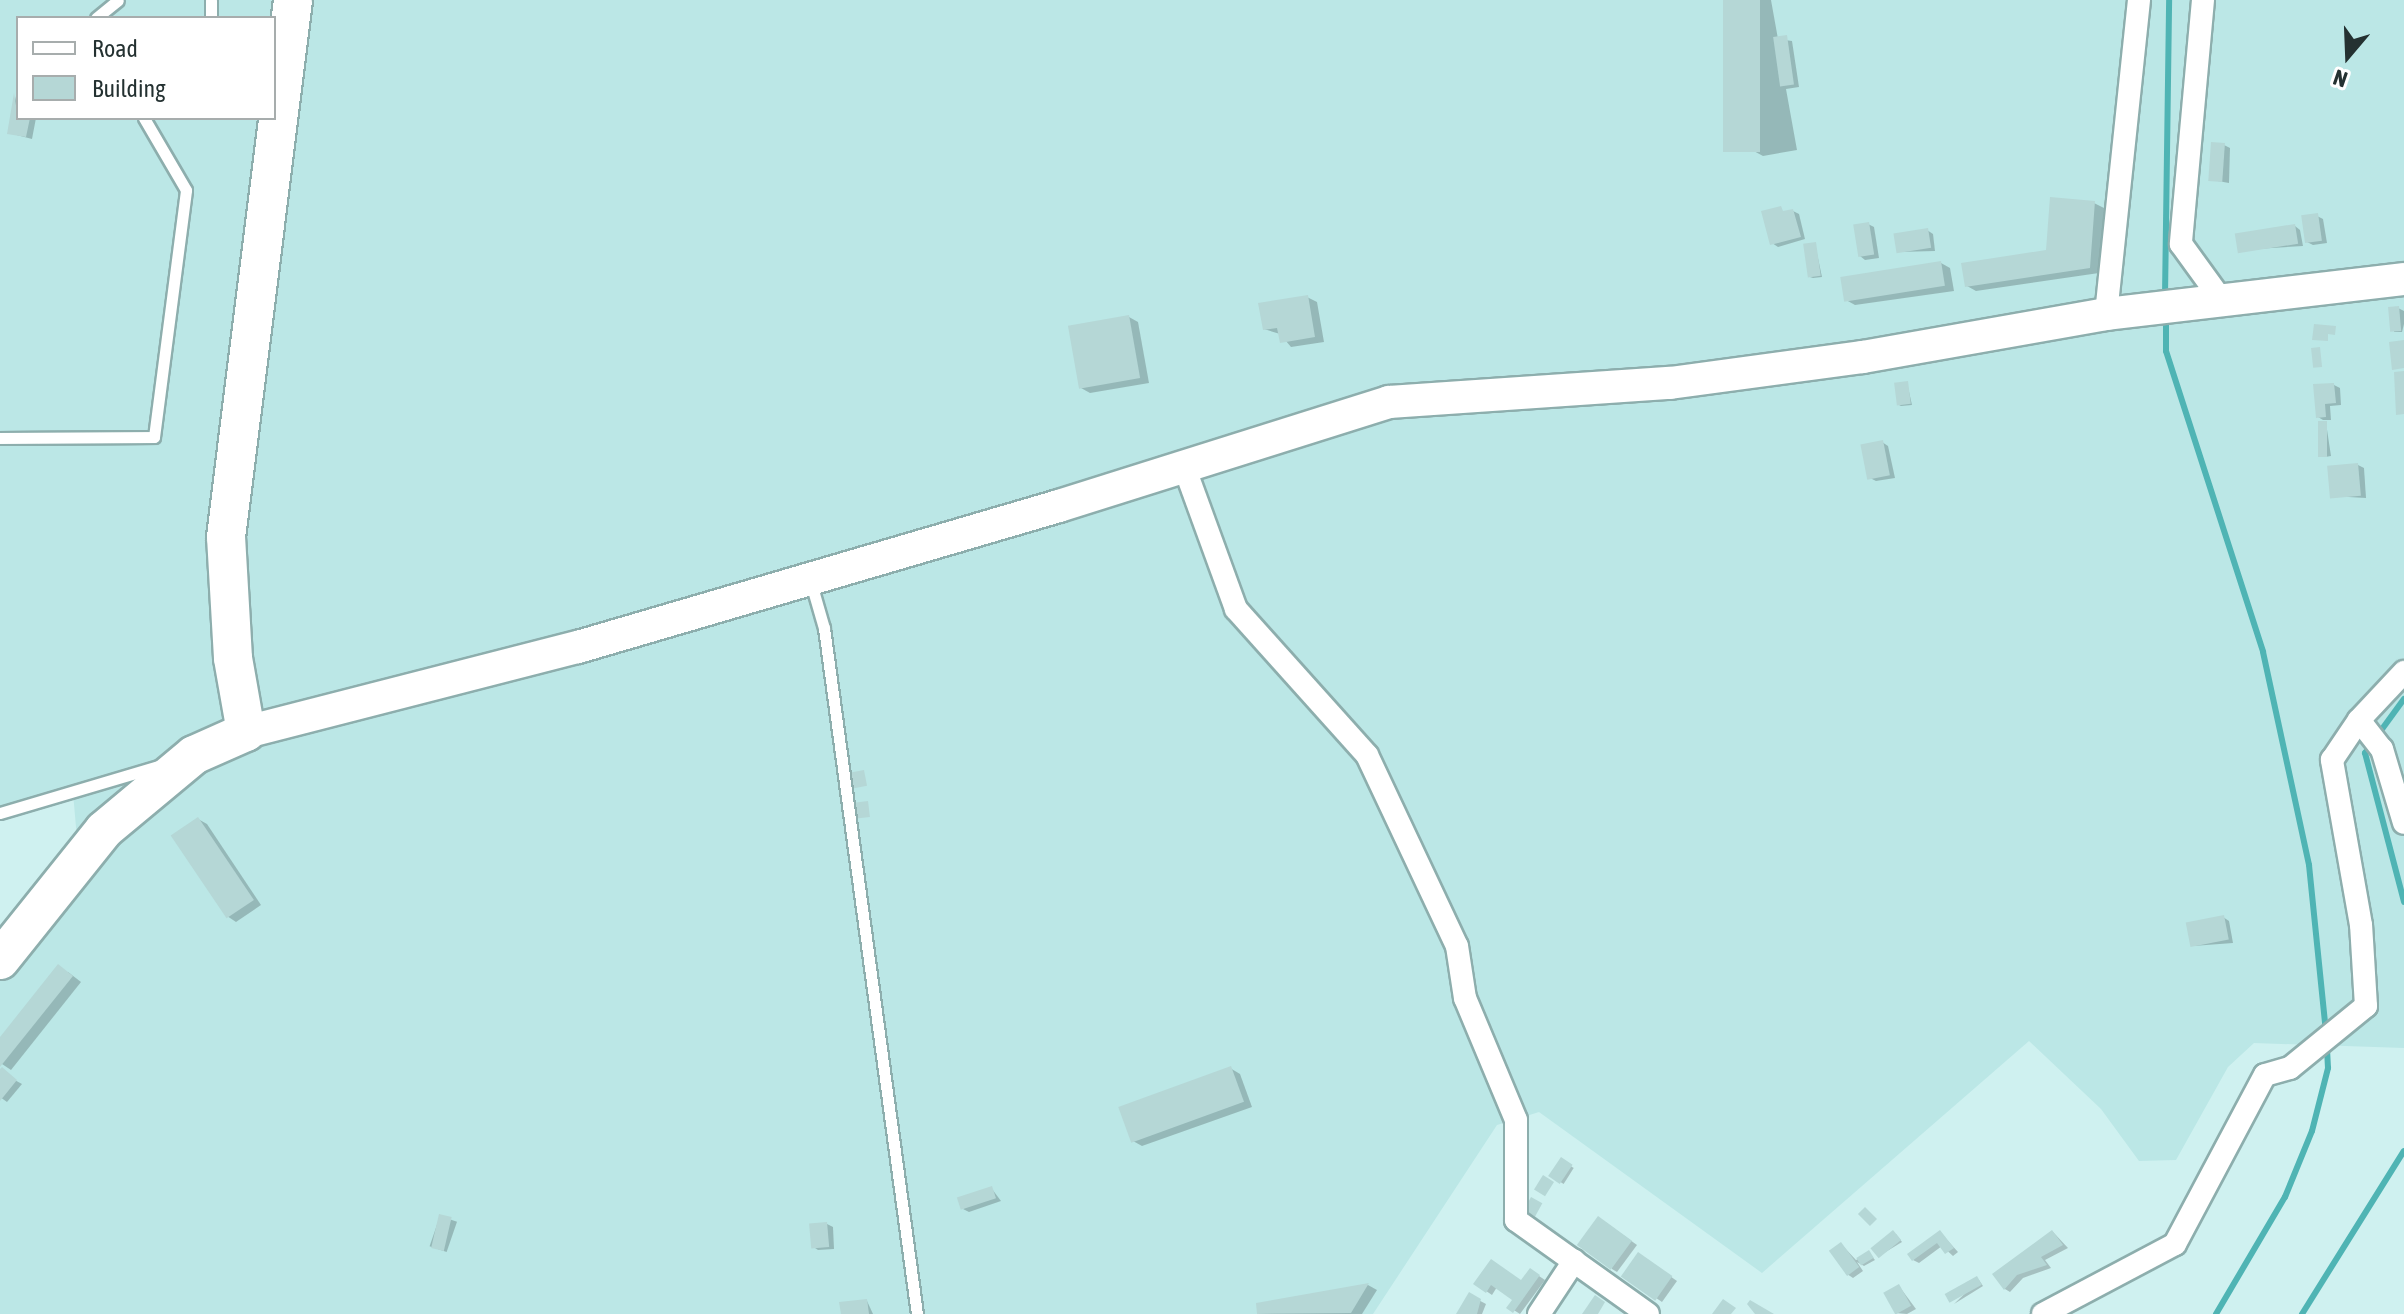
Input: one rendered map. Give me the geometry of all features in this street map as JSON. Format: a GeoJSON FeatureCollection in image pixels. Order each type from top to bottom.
{"type":"FeatureCollection","features":[{"type":"Feature","properties":{"kind":"highway"},"geometry":{"type":"LineString","coordinates":[[276,89],[281,44],[293,0]]}},
{"type":"Feature","properties":{"kind":"highway"},"geometry":{"type":"LineString","coordinates":[[0,960],[104,830],[194,755],[246,732],[233,658],[226,537],[273,120]]}},
{"type":"Feature","properties":{"kind":"main road"},"geometry":{"type":"LineString","coordinates":[[246,732],[578,647],[1389,402],[1510,390],[1670,383],[1863,357],[2112,314],[2404,279]]}},
{"type":"Feature","properties":{"kind":"street"},"geometry":{"type":"LineString","coordinates":[[2112,314],[2139,0]]}},
{"type":"Feature","properties":{"kind":"street"},"geometry":{"type":"LineString","coordinates":[[2203,0],[2181,244],[2212,304]]}},
{"type":"Feature","properties":{"kind":"street"},"geometry":{"type":"LineString","coordinates":[[1184,466],[1236,609],[1367,755],[1457,946],[1465,998],[1516,1120],[1516,1220],[1648,1314]]}},
{"type":"Feature","properties":{"kind":"street"},"geometry":{"type":"LineString","coordinates":[[2043,1314],[2175,1244],[2265,1075],[2290,1068],[2366,1006],[2361,925],[2332,760],[2359,720],[2402,679]]}},
{"type":"Feature","properties":{"kind":"street"},"geometry":{"type":"LineString","coordinates":[[2359,720],[2382,749],[2404,823]]}},
{"type":"Feature","properties":{"kind":"street"},"geometry":{"type":"LineString","coordinates":[[1539,1314],[1574,1261]]}},
{"type":"Feature","properties":{"kind":"lane"},"geometry":{"type":"LineString","coordinates":[[98,16],[118,0]]}},
{"type":"Feature","properties":{"kind":"lane"},"geometry":{"type":"LineString","coordinates":[[0,438],[154,437],[186,190],[145,120]]}},
{"type":"Feature","properties":{"kind":"lane"},"geometry":{"type":"LineString","coordinates":[[810,578],[824,628],[917,1314]]}},
{"type":"Feature","properties":{"kind":"lane"},"geometry":{"type":"LineString","coordinates":[[0,813],[194,755]]}},
{"type":"Feature","properties":{"kind":"shaded area"},"geometry":{"type":"Polygon","coordinates":[[[0,0],[2404,0],[2404,1048],[2254,1043],[2228,1067],[2176,1160],[2139,1161],[2101,1109],[2029,1041],[1762,1273],[1539,1112],[1497,1125],[1373,1314],[0,1314],[0,965],[79,861],[73,793],[0,813],[0,0]]]}},
{"type":"Feature","properties":{"kind":"building"},"geometry":{"type":"Polygon","coordinates":[[[1723,0],[1760,0],[1760,152],[1723,152],[1723,0]]]}},
{"type":"Feature","properties":{"kind":"building"},"geometry":{"type":"Polygon","coordinates":[[[1787,35],[1794,85],[1780,86],[1773,37],[1787,35]]]}},
{"type":"Feature","properties":{"kind":"building"},"geometry":{"type":"Polygon","coordinates":[[[14,93],[16,120],[30,120],[26,137],[7,134],[14,93]]]}},
{"type":"Feature","properties":{"kind":"building"},"geometry":{"type":"Polygon","coordinates":[[[2211,142],[2225,143],[2222,182],[2208,181],[2211,142]]]}},
{"type":"Feature","properties":{"kind":"building"},"geometry":{"type":"Polygon","coordinates":[[[2050,197],[2095,201],[2090,268],[1965,287],[1961,263],[2046,250],[2050,197]]]}},
{"type":"Feature","properties":{"kind":"building"},"geometry":{"type":"Polygon","coordinates":[[[1781,206],[1783,211],[1793,209],[1801,237],[1770,245],[1761,211],[1781,206]]]}},
{"type":"Feature","properties":{"kind":"building"},"geometry":{"type":"Polygon","coordinates":[[[2318,213],[2322,241],[2305,243],[2301,215],[2318,213]]]}},
{"type":"Feature","properties":{"kind":"building"},"geometry":{"type":"Polygon","coordinates":[[[1869,222],[1874,255],[1858,257],[1853,225],[1869,222]]]}},
{"type":"Feature","properties":{"kind":"building"},"geometry":{"type":"Polygon","coordinates":[[[2295,224],[2298,244],[2238,253],[2235,234],[2295,224]]]}},
{"type":"Feature","properties":{"kind":"building"},"geometry":{"type":"Polygon","coordinates":[[[1928,228],[1931,248],[1897,253],[1893,233],[1928,228]]]}},
{"type":"Feature","properties":{"kind":"building"},"geometry":{"type":"Polygon","coordinates":[[[1816,242],[1821,276],[1808,277],[1803,244],[1816,242]]]}},
{"type":"Feature","properties":{"kind":"building"},"geometry":{"type":"Polygon","coordinates":[[[1941,261],[1945,286],[1844,302],[1840,277],[1941,261]]]}},
{"type":"Feature","properties":{"kind":"building"},"geometry":{"type":"Polygon","coordinates":[[[1308,295],[1315,337],[1280,343],[1277,328],[1263,330],[1258,303],[1308,295]]]}},
{"type":"Feature","properties":{"kind":"building"},"geometry":{"type":"Polygon","coordinates":[[[2399,306],[2401,331],[2390,332],[2388,307],[2399,306]]]}},
{"type":"Feature","properties":{"kind":"building"},"geometry":{"type":"Polygon","coordinates":[[[1129,315],[1140,378],[1079,389],[1068,326],[1129,315]]]}},
{"type":"Feature","properties":{"kind":"building"},"geometry":{"type":"Polygon","coordinates":[[[2314,324],[2336,326],[2335,335],[2328,334],[2328,341],[2312,340],[2314,324]]]}},
{"type":"Feature","properties":{"kind":"building"},"geometry":{"type":"Polygon","coordinates":[[[2404,340],[2404,368],[2392,370],[2389,342],[2404,340]]]}},
{"type":"Feature","properties":{"kind":"building"},"geometry":{"type":"Polygon","coordinates":[[[2320,347],[2322,367],[2313,368],[2311,348],[2320,347]]]}},
{"type":"Feature","properties":{"kind":"building"},"geometry":{"type":"Polygon","coordinates":[[[2404,371],[2404,414],[2396,415],[2394,372],[2404,371]]]}},
{"type":"Feature","properties":{"kind":"building"},"geometry":{"type":"Polygon","coordinates":[[[1908,381],[1911,404],[1897,406],[1894,383],[1908,381]]]}},
{"type":"Feature","properties":{"kind":"building"},"geometry":{"type":"Polygon","coordinates":[[[2334,383],[2336,403],[2325,404],[2326,417],[2316,418],[2313,384],[2334,383]]]}},
{"type":"Feature","properties":{"kind":"building"},"geometry":{"type":"Polygon","coordinates":[[[2318,421],[2327,421],[2327,457],[2318,457],[2318,421]]]}},
{"type":"Feature","properties":{"kind":"building"},"geometry":{"type":"Polygon","coordinates":[[[1883,440],[1890,475],[1867,480],[1860,444],[1883,440]]]}},
{"type":"Feature","properties":{"kind":"building"},"geometry":{"type":"Polygon","coordinates":[[[2358,463],[2361,496],[2330,499],[2327,466],[2358,463]]]}},
{"type":"Feature","properties":{"kind":"building"},"geometry":{"type":"Polygon","coordinates":[[[864,770],[867,786],[851,789],[848,773],[864,770]]]}},
{"type":"Feature","properties":{"kind":"building"},"geometry":{"type":"Polygon","coordinates":[[[868,801],[870,817],[854,819],[852,803],[868,801]]]}},
{"type":"Feature","properties":{"kind":"building"},"geometry":{"type":"Polygon","coordinates":[[[198,817],[254,900],[227,918],[171,835],[198,817]]]}},
{"type":"Feature","properties":{"kind":"building"},"geometry":{"type":"Polygon","coordinates":[[[2224,915],[2229,940],[2190,947],[2186,922],[2224,915]]]}},
{"type":"Feature","properties":{"kind":"building"},"geometry":{"type":"Polygon","coordinates":[[[58,964],[73,976],[0,1067],[0,1037],[58,964]]]}},
{"type":"Feature","properties":{"kind":"building"},"geometry":{"type":"Polygon","coordinates":[[[1231,1066],[1244,1102],[1131,1143],[1118,1107],[1231,1066]]]}},
{"type":"Feature","properties":{"kind":"building"},"geometry":{"type":"Polygon","coordinates":[[[2,1067],[17,1080],[0,1101],[0,1069],[2,1067]]]}},
{"type":"Feature","properties":{"kind":"building"},"geometry":{"type":"Polygon","coordinates":[[[1561,1157],[1573,1165],[1560,1184],[1548,1176],[1561,1157]]]}},
{"type":"Feature","properties":{"kind":"building"},"geometry":{"type":"Polygon","coordinates":[[[1543,1175],[1554,1182],[1545,1196],[1534,1189],[1543,1175]]]}},
{"type":"Feature","properties":{"kind":"building"},"geometry":{"type":"Polygon","coordinates":[[[992,1186],[996,1198],[961,1210],[957,1197],[992,1186]]]}},
{"type":"Feature","properties":{"kind":"building"},"geometry":{"type":"Polygon","coordinates":[[[1531,1197],[1542,1203],[1535,1216],[1524,1210],[1531,1197]]]}},
{"type":"Feature","properties":{"kind":"building"},"geometry":{"type":"Polygon","coordinates":[[[1865,1207],[1877,1219],[1870,1226],[1858,1214],[1865,1207]]]}},
{"type":"Feature","properties":{"kind":"building"},"geometry":{"type":"Polygon","coordinates":[[[439,1214],[452,1217],[444,1251],[431,1248],[439,1214]]]}},
{"type":"Feature","properties":{"kind":"building"},"geometry":{"type":"Polygon","coordinates":[[[1598,1216],[1632,1241],[1611,1270],[1577,1245],[1598,1216]]]}},
{"type":"Feature","properties":{"kind":"building"},"geometry":{"type":"Polygon","coordinates":[[[827,1222],[829,1247],[811,1248],[809,1224],[827,1222]]]}},
{"type":"Feature","properties":{"kind":"building"},"geometry":{"type":"Polygon","coordinates":[[[1893,1230],[1901,1240],[1879,1258],[1870,1248],[1893,1230]]]}},
{"type":"Feature","properties":{"kind":"building"},"geometry":{"type":"Polygon","coordinates":[[[1940,1230],[1954,1248],[1945,1254],[1937,1243],[1912,1261],[1907,1254],[1940,1230]]]}},
{"type":"Feature","properties":{"kind":"building"},"geometry":{"type":"Polygon","coordinates":[[[2052,1230],[2063,1245],[2041,1257],[2047,1265],[2017,1275],[2004,1290],[1992,1274],[2052,1230]]]}},
{"type":"Feature","properties":{"kind":"building"},"geometry":{"type":"Polygon","coordinates":[[[1841,1242],[1859,1267],[1847,1276],[1829,1251],[1841,1242]]]}},
{"type":"Feature","properties":{"kind":"building"},"geometry":{"type":"Polygon","coordinates":[[[1869,1250],[1874,1258],[1861,1266],[1856,1258],[1869,1250]]]}},
{"type":"Feature","properties":{"kind":"building"},"geometry":{"type":"Polygon","coordinates":[[[1638,1252],[1672,1276],[1655,1301],[1621,1277],[1638,1252]]]}},
{"type":"Feature","properties":{"kind":"building"},"geometry":{"type":"Polygon","coordinates":[[[1491,1259],[1521,1280],[1530,1268],[1540,1275],[1513,1313],[1506,1308],[1512,1300],[1491,1285],[1486,1293],[1473,1284],[1491,1259]]]}},
{"type":"Feature","properties":{"kind":"building"},"geometry":{"type":"Polygon","coordinates":[[[1977,1276],[1982,1285],[1949,1303],[1945,1294],[1977,1276]]]}},
{"type":"Feature","properties":{"kind":"building"},"geometry":{"type":"Polygon","coordinates":[[[1369,1283],[1351,1313],[1257,1314],[1256,1303],[1369,1283]]]}},
{"type":"Feature","properties":{"kind":"building"},"geometry":{"type":"Polygon","coordinates":[[[1899,1284],[1911,1306],[1895,1314],[1883,1293],[1899,1284]]]}},
{"type":"Feature","properties":{"kind":"building"},"geometry":{"type":"Polygon","coordinates":[[[1469,1292],[1481,1299],[1477,1314],[1456,1314],[1469,1292]]]}},
{"type":"Feature","properties":{"kind":"building"},"geometry":{"type":"Polygon","coordinates":[[[1595,1295],[1605,1302],[1598,1314],[1582,1314],[1595,1295]]]}},
{"type":"Feature","properties":{"kind":"building"},"geometry":{"type":"Polygon","coordinates":[[[867,1299],[869,1314],[841,1314],[839,1302],[867,1299]]]}},
{"type":"Feature","properties":{"kind":"building"},"geometry":{"type":"Polygon","coordinates":[[[1723,1299],[1736,1308],[1731,1314],[1712,1314],[1723,1299]]]}},
{"type":"Feature","properties":{"kind":"building"},"geometry":{"type":"Polygon","coordinates":[[[1750,1300],[1774,1314],[1755,1314],[1747,1304],[1750,1300]]]}},
{"type":"Feature","properties":{"kind":"waterway"},"geometry":{"type":"LineString","coordinates":[[2165,296],[2169,0]]}},
{"type":"Feature","properties":{"kind":"waterway"},"geometry":{"type":"LineString","coordinates":[[2166,316],[2166,351],[2263,652],[2309,865],[2326,1031]]}},
{"type":"Feature","properties":{"kind":"waterway"},"geometry":{"type":"LineString","coordinates":[[2377,736],[2404,699]]}},
{"type":"Feature","properties":{"kind":"waterway"},"geometry":{"type":"LineString","coordinates":[[2371,745],[2365,753],[2404,902]]}},
{"type":"Feature","properties":{"kind":"waterway"},"geometry":{"type":"LineString","coordinates":[[2216,1314],[2285,1197],[2312,1131],[2328,1068],[2327,1046]]}},
{"type":"Feature","properties":{"kind":"waterway"},"geometry":{"type":"LineString","coordinates":[[2302,1314],[2404,1151]]}}]}
